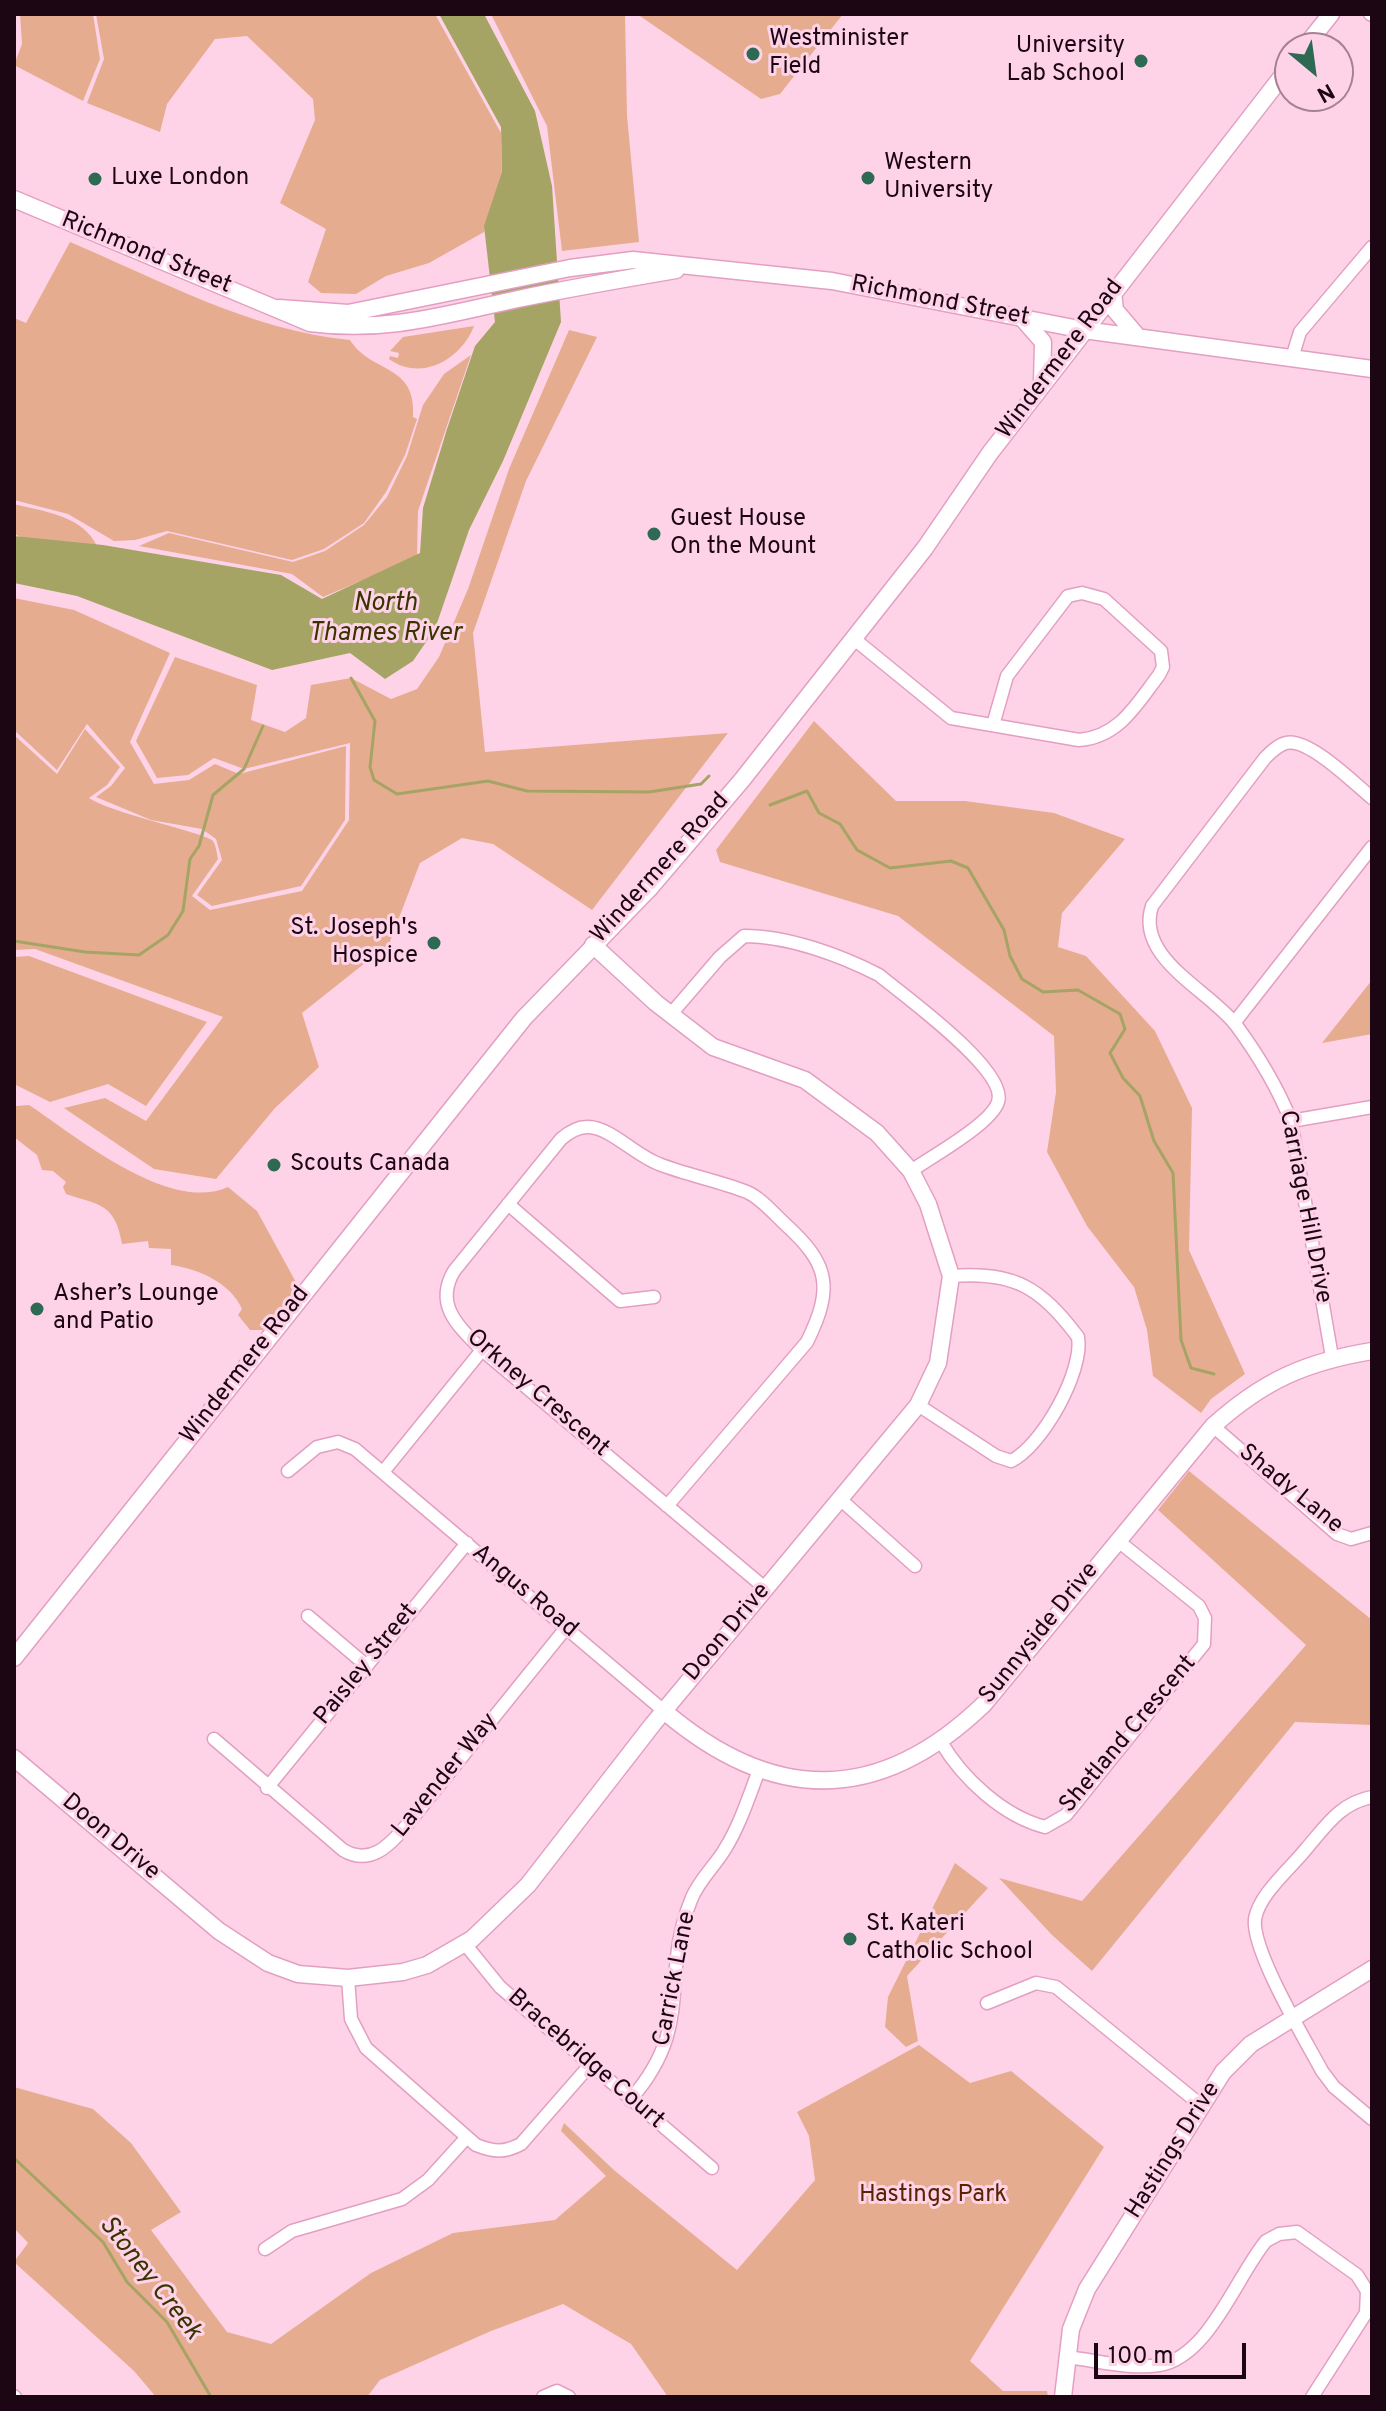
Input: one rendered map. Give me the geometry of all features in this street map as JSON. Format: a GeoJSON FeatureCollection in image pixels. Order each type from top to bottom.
{"type":"FeatureCollection","features":[{"type":"Feature","properties":{"kind":"main road"},"geometry":{"type":"LineString","coordinates":[[1317,32],[1331,14]]}},
{"type":"Feature","properties":{"kind":"main road","name":"Windermere Road"},"geometry":{"type":"LineString","coordinates":[[14,1658],[524,1018],[649,889],[742,780],[925,548],[1042,384],[1274,86]]}},
{"type":"Feature","properties":{"kind":"main road","name":"Richmond Street"},"geometry":{"type":"LineString","coordinates":[[14,199],[310,323],[356,329],[413,323],[578,286],[697,266]]}},
{"type":"Feature","properties":{"kind":"main road","name":"Richmond Street"},"geometry":{"type":"LineString","coordinates":[[279,308],[348,313],[570,268],[633,260],[832,281],[1084,330],[1372,369]]}},
{"type":"Feature","properties":{"kind":"main road"},"geometry":{"type":"LineString","coordinates":[[1113,292],[1115,310],[1138,337]]}},
{"type":"Feature","properties":{"kind":"main road"},"geometry":{"type":"LineString","coordinates":[[1022,318],[1043,342],[1042,384]]}},
{"type":"Feature","properties":{"kind":"main road","name":"Doon Drive"},"geometry":{"type":"LineString","coordinates":[[14,1758],[241,1948],[298,1974],[348,1978],[403,1972],[438,1960],[465,1944],[500,1916],[528,1885],[664,1711],[918,1405],[938,1363],[951,1276],[928,1204],[911,1171],[877,1133],[805,1080],[713,1047],[593,945]]}},
{"type":"Feature","properties":{"kind":"main road","name":"Sunnyside Drive"},"geometry":{"type":"LineString","coordinates":[[664,1711],[693,1736],[759,1770],[805,1778],[862,1777],[918,1757],[941,1742],[984,1704],[1213,1426],[1265,1384],[1332,1357],[1372,1351]]}},
{"type":"Feature","properties":{"kind":"main road","name":"Hastings Drive"},"geometry":{"type":"LineString","coordinates":[[1063,2397],[1071,2329],[1087,2289],[1223,2072],[1251,2044],[1372,1969]]}},
{"type":"Feature","properties":{"kind":"street"},"geometry":{"type":"LineString","coordinates":[[1292,358],[1300,332],[1372,247]]}},
{"type":"Feature","properties":{"kind":"street"},"geometry":{"type":"LineString","coordinates":[[853,638],[951,718],[1079,740],[1099,739],[1114,730],[1159,675],[1163,667],[1161,651],[1104,599],[1082,593],[1068,596],[1007,676],[993,725]]}},
{"type":"Feature","properties":{"kind":"street","name":"Carriage Hill Drive"},"geometry":{"type":"LineString","coordinates":[[1332,1357],[1291,1121],[1265,1066],[1234,1023],[1162,955],[1150,931],[1152,906],[1265,758],[1284,743],[1295,742],[1311,749],[1372,798]]}},
{"type":"Feature","properties":{"kind":"street"},"geometry":{"type":"LineString","coordinates":[[1234,1023],[1372,847]]}},
{"type":"Feature","properties":{"kind":"street"},"geometry":{"type":"LineString","coordinates":[[671,1014],[720,957],[744,936],[766,936],[879,975],[982,1063],[999,1092],[998,1104],[985,1120],[911,1171]]}},
{"type":"Feature","properties":{"kind":"street"},"geometry":{"type":"LineString","coordinates":[[1291,1121],[1372,1107]]}},
{"type":"Feature","properties":{"kind":"street","name":"Orkney Crescent"},"geometry":{"type":"LineString","coordinates":[[667,1506],[807,1342],[823,1300],[825,1281],[821,1263],[809,1245],[749,1193],[659,1164],[632,1152],[600,1129],[587,1127],[572,1130],[561,1139],[447,1283],[445,1300],[450,1314],[482,1350],[667,1506],[765,1588]]}},
{"type":"Feature","properties":{"kind":"street"},"geometry":{"type":"LineString","coordinates":[[508,1204],[620,1301],[654,1297]]}},
{"type":"Feature","properties":{"kind":"street"},"geometry":{"type":"LineString","coordinates":[[918,1405],[996,1456],[1011,1461],[1036,1443],[1079,1363],[1078,1337],[1021,1281],[990,1273],[951,1276]]}},
{"type":"Feature","properties":{"kind":"street"},"geometry":{"type":"LineString","coordinates":[[383,1472],[482,1350]]}},
{"type":"Feature","properties":{"kind":"street","name":"Shady Lane"},"geometry":{"type":"LineString","coordinates":[[1213,1426],[1337,1534],[1351,1539],[1372,1533]]}},
{"type":"Feature","properties":{"kind":"street","name":"Angus Road"},"geometry":{"type":"LineString","coordinates":[[288,1471],[317,1447],[338,1442],[355,1449],[664,1711]]}},
{"type":"Feature","properties":{"kind":"street"},"geometry":{"type":"LineString","coordinates":[[840,1499],[915,1566]]}},
{"type":"Feature","properties":{"kind":"street","name":"Shetland Crescent"},"geometry":{"type":"LineString","coordinates":[[941,1742],[966,1778],[1017,1816],[1045,1827],[1066,1815],[1204,1644],[1207,1632],[1199,1606],[1117,1540]]}},
{"type":"Feature","properties":{"kind":"street","name":"Paisley Street"},"geometry":{"type":"LineString","coordinates":[[267,1788],[467,1543]]}},
{"type":"Feature","properties":{"kind":"street"},"geometry":{"type":"LineString","coordinates":[[308,1616],[367,1666]]}},
{"type":"Feature","properties":{"kind":"street","name":"Lavender Way"},"geometry":{"type":"LineString","coordinates":[[214,1739],[267,1788],[354,1856],[372,1855],[387,1849],[566,1628]]}},
{"type":"Feature","properties":{"kind":"street","name":"Carrick Lane"},"geometry":{"type":"LineString","coordinates":[[630,2100],[658,2063],[668,2041],[674,2013],[677,1956],[691,1898],[726,1847],[759,1770]]}},
{"type":"Feature","properties":{"kind":"street"},"geometry":{"type":"LineString","coordinates":[[1372,1797],[1356,1800],[1338,1812],[1263,1900],[1255,1919],[1259,1944],[1292,2016],[1334,2087],[1372,2119]]}},
{"type":"Feature","properties":{"kind":"street","name":"Bracebridge Court"},"geometry":{"type":"LineString","coordinates":[[465,1944],[500,1987],[712,2168]]}},
{"type":"Feature","properties":{"kind":"street"},"geometry":{"type":"LineString","coordinates":[[348,1978],[351,2019],[366,2048],[467,2137],[489,2150],[506,2152],[521,2144],[590,2065]]}},
{"type":"Feature","properties":{"kind":"street"},"geometry":{"type":"LineString","coordinates":[[987,2003],[1036,1983],[1056,1987],[1202,2106]]}},
{"type":"Feature","properties":{"kind":"street"},"geometry":{"type":"LineString","coordinates":[[265,2249],[292,2231],[402,2199],[428,2180],[467,2137]]}},
{"type":"Feature","properties":{"kind":"street"},"geometry":{"type":"LineString","coordinates":[[1066,2357],[1158,2366],[1183,2357],[1203,2338],[1266,2241],[1279,2234],[1297,2232],[1357,2275],[1367,2291],[1366,2313],[1312,2397]]}},
{"type":"Feature","properties":{"kind":"street"},"geometry":{"type":"LineString","coordinates":[[543,2397],[557,2391],[569,2397]]}},
{"type":"Feature","properties":{"kind":"green space"},"geometry":{"type":"Polygon","coordinates":[[[20,14],[93,14],[100,59],[83,101],[14,65],[22,44],[20,14]]]}},
{"type":"Feature","properties":{"kind":"green space"},"geometry":{"type":"Polygon","coordinates":[[[96,14],[435,14],[501,133],[502,179],[484,232],[429,263],[386,276],[356,294],[321,293],[308,282],[326,229],[280,203],[315,120],[313,99],[247,36],[215,39],[167,104],[160,132],[87,103],[104,59],[96,14]]]}},
{"type":"Feature","properties":{"kind":"green space"},"geometry":{"type":"Polygon","coordinates":[[[491,14],[625,14],[627,116],[639,242],[562,251],[547,126],[491,14]]]}},
{"type":"Feature","properties":{"kind":"green space","name":"Westminister Field"},"geometry":{"type":"Polygon","coordinates":[[[637,14],[843,14],[780,94],[761,99],[637,14]]]}},
{"type":"Feature","properties":{"kind":"green space"},"geometry":{"type":"Polygon","coordinates":[[[70,242],[242,315],[314,335],[350,340],[369,359],[400,378],[408,387],[413,417],[417,419],[405,455],[386,492],[364,523],[324,549],[292,560],[167,531],[135,540],[114,541],[68,514],[14,500],[14,318],[26,323],[70,242]]]}},
{"type":"Feature","properties":{"kind":"green space"},"geometry":{"type":"Polygon","coordinates":[[[474,326],[460,349],[439,364],[414,368],[401,366],[389,359],[390,356],[398,358],[399,353],[390,351],[403,337],[474,326]]]}},
{"type":"Feature","properties":{"kind":"green space"},"geometry":{"type":"Polygon","coordinates":[[[569,330],[597,337],[526,481],[473,633],[485,752],[728,733],[592,910],[493,844],[462,838],[420,863],[389,944],[302,1013],[319,1067],[275,1108],[216,1179],[154,1169],[64,1108],[105,1098],[146,1121],[223,1017],[35,949],[14,950],[14,735],[57,774],[85,729],[120,767],[107,785],[89,798],[213,841],[218,859],[192,896],[210,910],[302,891],[349,820],[350,743],[244,769],[214,758],[188,775],[157,778],[136,741],[175,657],[257,685],[251,720],[285,732],[306,718],[311,685],[351,678],[391,699],[417,689],[439,657],[468,589],[509,469],[569,330]]]}},
{"type":"Feature","properties":{"kind":"green space"},"geometry":{"type":"Polygon","coordinates":[[[471,355],[418,511],[417,557],[323,597],[292,574],[139,546],[169,533],[293,562],[325,551],[364,525],[387,497],[407,456],[423,405],[444,374],[471,355]]]}},
{"type":"Feature","properties":{"kind":"green space"},"geometry":{"type":"Polygon","coordinates":[[[14,504],[72,521],[82,527],[97,546],[30,541],[14,534],[14,504]]]}},
{"type":"Feature","properties":{"kind":"green space"},"geometry":{"type":"Polygon","coordinates":[[[14,598],[74,610],[170,653],[130,742],[154,784],[189,780],[215,764],[239,774],[346,746],[345,820],[301,886],[212,906],[197,895],[222,860],[216,839],[202,829],[151,820],[96,797],[111,786],[125,768],[87,724],[57,770],[14,730],[14,598]]]}},
{"type":"Feature","properties":{"kind":"green space"},"geometry":{"type":"Polygon","coordinates":[[[814,721],[896,801],[965,801],[1054,813],[1125,839],[1062,913],[1058,947],[1086,956],[1155,1031],[1192,1108],[1189,1250],[1245,1374],[1211,1399],[1201,1413],[1153,1376],[1147,1330],[1134,1287],[1087,1226],[1047,1152],[1056,1092],[1054,1036],[898,916],[720,862],[716,850],[814,721]]]}},
{"type":"Feature","properties":{"kind":"green space"},"geometry":{"type":"Polygon","coordinates":[[[29,956],[207,1022],[146,1106],[108,1084],[50,1102],[14,1084],[14,957],[29,956]]]}},
{"type":"Feature","properties":{"kind":"green space"},"geometry":{"type":"Polygon","coordinates":[[[1372,980],[1372,1034],[1322,1043],[1372,980]]]}},
{"type":"Feature","properties":{"kind":"green space"},"geometry":{"type":"Polygon","coordinates":[[[29,1105],[124,1168],[179,1190],[204,1192],[228,1187],[257,1211],[298,1286],[263,1330],[250,1330],[238,1315],[242,1309],[237,1300],[221,1284],[192,1270],[171,1265],[171,1249],[149,1248],[148,1241],[122,1244],[110,1213],[96,1204],[66,1194],[63,1187],[66,1182],[53,1171],[42,1170],[37,1155],[14,1137],[16,1106],[29,1105]]]}},
{"type":"Feature","properties":{"kind":"green space"},"geometry":{"type":"Polygon","coordinates":[[[1189,1471],[1372,1620],[1372,1725],[1295,1722],[1092,1971],[1052,1935],[999,1878],[1082,1901],[1306,1645],[1158,1510],[1189,1471]]]}},
{"type":"Feature","properties":{"kind":"green space"},"geometry":{"type":"Polygon","coordinates":[[[955,1863],[988,1888],[907,1976],[918,2041],[906,2047],[885,2027],[888,1997],[955,1863]]]}},
{"type":"Feature","properties":{"kind":"green space","name":"Hastings Park"},"geometry":{"type":"Polygon","coordinates":[[[919,2045],[970,2083],[1011,2071],[1104,2147],[970,2361],[1003,2391],[1047,2391],[1048,2397],[668,2397],[631,2344],[563,2304],[491,2331],[380,2380],[367,2397],[156,2397],[134,2371],[14,2262],[28,2243],[14,2228],[14,2087],[93,2109],[131,2143],[181,2212],[151,2230],[227,2332],[271,2344],[371,2273],[453,2233],[555,2220],[606,2176],[561,2131],[564,2123],[615,2171],[737,2270],[815,2180],[809,2136],[797,2112],[919,2045]]]}},
{"type":"Feature","properties":{"kind":"water","name":"North Thames River"},"geometry":{"type":"Polygon","coordinates":[[[439,14],[484,14],[535,111],[552,186],[561,322],[503,461],[469,530],[435,629],[413,661],[385,679],[350,653],[272,670],[77,596],[14,583],[14,536],[103,545],[281,575],[322,599],[420,553],[423,508],[447,429],[475,346],[495,322],[484,226],[502,172],[501,127],[439,14]]]}},
{"type":"Feature","properties":{"kind":"waterway"},"geometry":{"type":"LineString","coordinates":[[351,678],[375,721],[370,767],[374,780],[397,794],[488,781],[527,791],[649,792],[701,784],[709,776]]}},
{"type":"Feature","properties":{"kind":"waterway"},"geometry":{"type":"LineString","coordinates":[[14,941],[85,952],[139,955],[168,935],[183,911],[190,859],[199,846],[213,795],[244,769],[263,726]]}},
{"type":"Feature","properties":{"kind":"waterway"},"geometry":{"type":"LineString","coordinates":[[770,805],[807,791],[819,813],[840,824],[857,850],[890,868],[951,861],[968,868],[1004,930],[1010,956],[1022,979],[1043,992],[1078,990],[1120,1014],[1125,1029],[1110,1053],[1123,1078],[1140,1096],[1154,1141],[1173,1173],[1181,1340],[1191,1368],[1214,1374]]}},
{"type":"Feature","properties":{"kind":"waterway","name":"Stoney Creek"},"geometry":{"type":"LineString","coordinates":[[14,2158],[103,2242],[127,2282],[167,2322],[211,2397]]}},
{"type":"Feature","properties":{"kind":"place","name":"Westminister Field"},"geometry":{"type":"Point","coordinates":[753,54]}},
{"type":"Feature","properties":{"kind":"place","name":"University Lab School"},"geometry":{"type":"Point","coordinates":[1141,61]}},
{"type":"Feature","properties":{"kind":"place","name":"Western University"},"geometry":{"type":"Point","coordinates":[868,178]}},
{"type":"Feature","properties":{"kind":"place","name":"Luxe London"},"geometry":{"type":"Point","coordinates":[95,179]}},
{"type":"Feature","properties":{"kind":"place","name":"Guest House On the Mount"},"geometry":{"type":"Point","coordinates":[654,534]}},
{"type":"Feature","properties":{"kind":"place","name":"St. Joseph's Hospice"},"geometry":{"type":"Point","coordinates":[434,943]}},
{"type":"Feature","properties":{"kind":"place","name":"Scouts Canada"},"geometry":{"type":"Point","coordinates":[274,1165]}},
{"type":"Feature","properties":{"kind":"place","name":"Asher’s Lounge and Patio"},"geometry":{"type":"Point","coordinates":[37,1309]}},
{"type":"Feature","properties":{"kind":"place","name":"St. Kateri Catholic School"},"geometry":{"type":"Point","coordinates":[850,1939]}}]}
